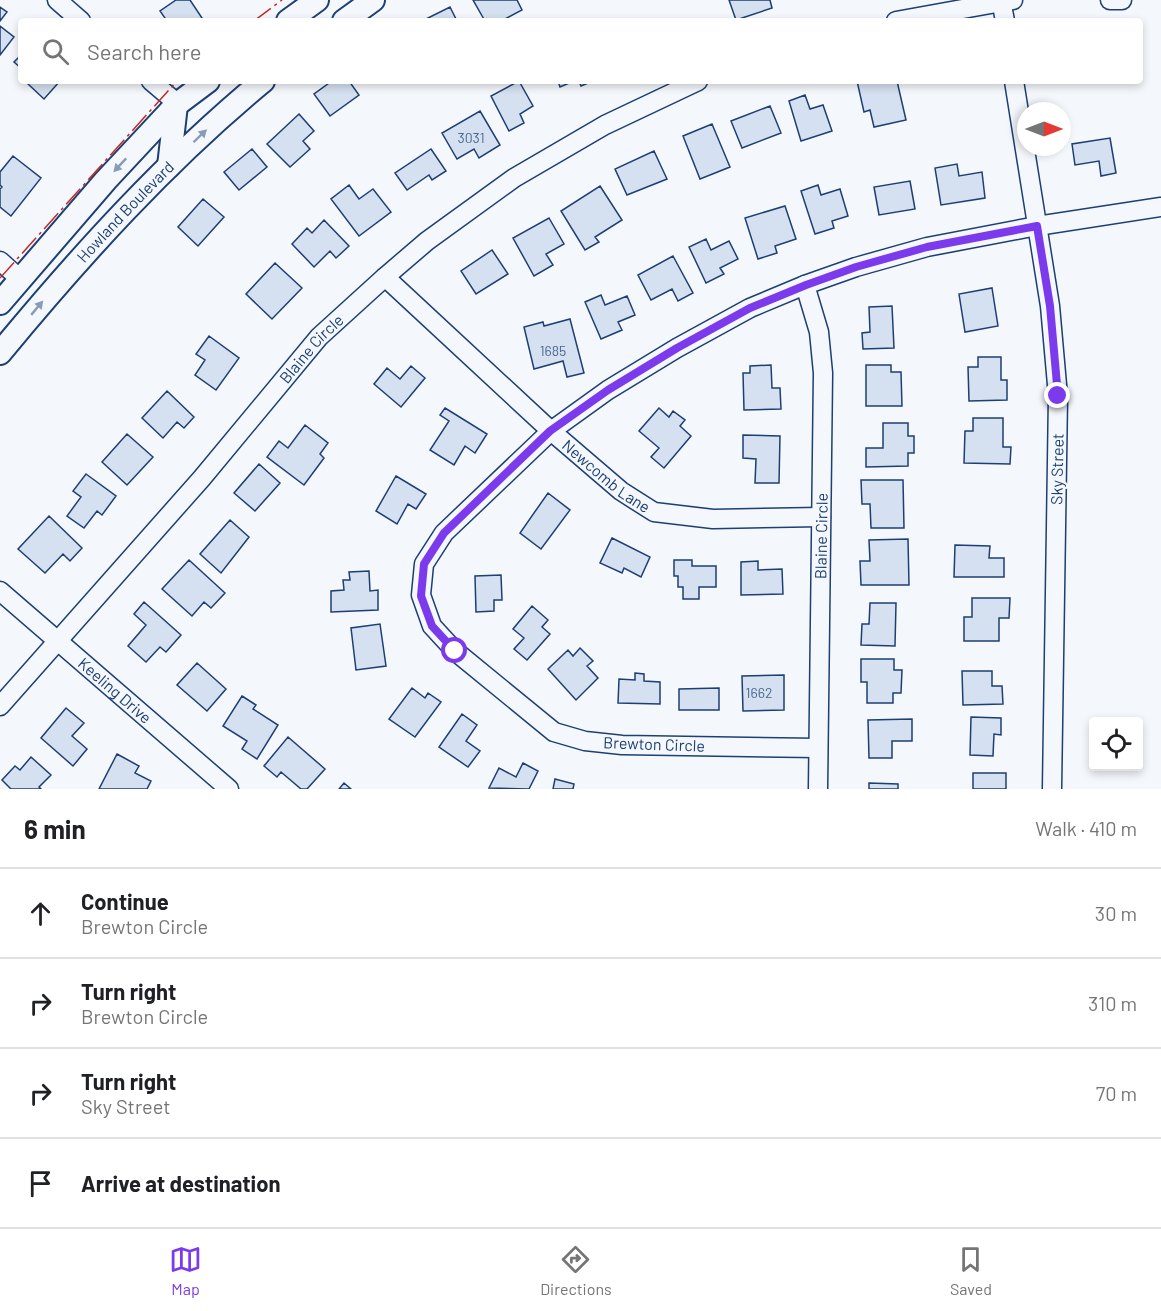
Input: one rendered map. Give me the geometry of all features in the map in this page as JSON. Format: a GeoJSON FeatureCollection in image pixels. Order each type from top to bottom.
{"type":"FeatureCollection","features":[{"type":"Feature","properties":{"kind":"main road"},"geometry":{"type":"LineString","coordinates":[[292,18],[317,0]]}},
{"type":"Feature","properties":{"kind":"main road"},"geometry":{"type":"LineString","coordinates":[[348,18],[373,0]]}},
{"type":"Feature","properties":{"kind":"main road","name":"Howland Boulevard"},"geometry":{"type":"LineString","coordinates":[[0,303],[106,180],[177,105],[204,84]]}},
{"type":"Feature","properties":{"kind":"main road"},"geometry":{"type":"LineString","coordinates":[[220,117],[221,84]]}},
{"type":"Feature","properties":{"kind":"main road","name":"Howland Boulevard"},"geometry":{"type":"LineString","coordinates":[[0,353],[45,299],[169,166],[220,117],[259,84]]}},
{"type":"Feature","properties":{"kind":"main road"},"geometry":{"type":"LineString","coordinates":[[169,166],[177,105]]}},
{"type":"Feature","properties":{"kind":"street"},"geometry":{"type":"LineString","coordinates":[[57,0],[78,18]]}},
{"type":"Feature","properties":{"kind":"street"},"geometry":{"type":"LineString","coordinates":[[1110,0],[1122,0]]}},
{"type":"Feature","properties":{"kind":"street"},"geometry":{"type":"LineString","coordinates":[[912,18],[1005,1],[1005,18]]}},
{"type":"Feature","properties":{"kind":"street"},"geometry":{"type":"LineString","coordinates":[[154,84],[177,105]]}},
{"type":"Feature","properties":{"kind":"street","name":"Blaine Circle"},"geometry":{"type":"LineString","coordinates":[[0,706],[202,478],[319,337],[385,277],[427,241],[514,178],[605,125],[692,84]]}},
{"type":"Feature","properties":{"kind":"street","name":"Sky Street"},"geometry":{"type":"LineString","coordinates":[[1014,84],[1050,306],[1058,396],[1052,789]]}},
{"type":"Feature","properties":{"kind":"street","name":"Brewton Circle"},"geometry":{"type":"LineString","coordinates":[[818,748],[622,745],[585,741],[554,732],[455,651],[432,626],[421,596],[424,564],[444,533],[550,431],[608,390],[677,348],[750,308],[856,267],[927,247],[1037,226],[1161,207]]}},
{"type":"Feature","properties":{"kind":"street"},"geometry":{"type":"LineString","coordinates":[[0,261],[20,279]]}},
{"type":"Feature","properties":{"kind":"street","name":"Newcomb Lane"},"geometry":{"type":"LineString","coordinates":[[385,277],[550,431],[621,491],[654,512],[713,519],[821,517]]}},
{"type":"Feature","properties":{"kind":"street","name":"Blaine Circle"},"geometry":{"type":"LineString","coordinates":[[806,285],[819,332],[823,373],[818,789]]}},
{"type":"Feature","properties":{"kind":"street","name":"Keeling Drive"},"geometry":{"type":"LineString","coordinates":[[0,591],[229,789]]}},
{"type":"Feature","properties":{"kind":"building"},"geometry":{"type":"Polygon","coordinates":[[[176,0],[190,0],[202,18],[165,18],[160,11],[176,0]]]}},
{"type":"Feature","properties":{"kind":"building"},"geometry":{"type":"Polygon","coordinates":[[[473,0],[517,0],[522,10],[507,18],[483,18],[473,0]]]}},
{"type":"Feature","properties":{"kind":"building"},"geometry":{"type":"Polygon","coordinates":[[[729,0],[770,0],[772,8],[735,18],[729,0]]]}},
{"type":"Feature","properties":{"kind":"building"},"geometry":{"type":"Polygon","coordinates":[[[0,7],[7,12],[0,21],[0,7]]]}},
{"type":"Feature","properties":{"kind":"building"},"geometry":{"type":"Polygon","coordinates":[[[450,7],[456,18],[428,18],[450,7]]]}},
{"type":"Feature","properties":{"kind":"building"},"geometry":{"type":"Polygon","coordinates":[[[0,26],[14,37],[0,55],[0,26]]]}},
{"type":"Feature","properties":{"kind":"building"},"geometry":{"type":"Polygon","coordinates":[[[28,84],[57,84],[44,99],[28,84]]]}},
{"type":"Feature","properties":{"kind":"building"},"geometry":{"type":"Polygon","coordinates":[[[328,84],[351,84],[359,95],[330,116],[314,94],[328,84]]]}},
{"type":"Feature","properties":{"kind":"building"},"geometry":{"type":"Polygon","coordinates":[[[513,84],[521,84],[533,106],[520,114],[524,123],[509,131],[491,96],[513,84]]]}},
{"type":"Feature","properties":{"kind":"building"},"geometry":{"type":"Polygon","coordinates":[[[858,84],[898,84],[906,120],[874,127],[870,110],[864,112],[858,84]]]}},
{"type":"Feature","properties":{"kind":"building"},"geometry":{"type":"Polygon","coordinates":[[[805,95],[810,109],[823,105],[832,131],[801,141],[789,101],[805,95]]]}},
{"type":"Feature","properties":{"kind":"building"},"geometry":{"type":"Polygon","coordinates":[[[770,106],[781,133],[742,148],[731,121],[770,106]]]}},
{"type":"Feature","properties":{"kind":"building"},"geometry":{"type":"Polygon","coordinates":[[[480,111],[500,145],[479,158],[474,149],[457,159],[442,133],[480,111]]]}},
{"type":"Feature","properties":{"kind":"building"},"geometry":{"type":"Polygon","coordinates":[[[299,114],[314,131],[303,141],[310,149],[290,167],[267,144],[299,114]]]}},
{"type":"Feature","properties":{"kind":"building"},"geometry":{"type":"Polygon","coordinates":[[[712,124],[730,167],[700,179],[683,136],[712,124]]]}},
{"type":"Feature","properties":{"kind":"building"},"geometry":{"type":"Polygon","coordinates":[[[1110,138],[1116,173],[1101,176],[1099,161],[1075,165],[1072,144],[1110,138]]]}},
{"type":"Feature","properties":{"kind":"building"},"geometry":{"type":"Polygon","coordinates":[[[252,149],[267,167],[239,190],[224,172],[252,149]]]}},
{"type":"Feature","properties":{"kind":"building"},"geometry":{"type":"Polygon","coordinates":[[[431,149],[446,171],[432,180],[429,175],[407,190],[395,173],[431,149]]]}},
{"type":"Feature","properties":{"kind":"building"},"geometry":{"type":"Polygon","coordinates":[[[654,151],[667,179],[627,195],[615,169],[654,151]]]}},
{"type":"Feature","properties":{"kind":"building"},"geometry":{"type":"Polygon","coordinates":[[[13,156],[41,178],[11,216],[0,207],[2,187],[0,172],[13,156]]]}},
{"type":"Feature","properties":{"kind":"building"},"geometry":{"type":"Polygon","coordinates":[[[957,164],[959,176],[982,172],[985,198],[941,205],[935,168],[957,164]]]}},
{"type":"Feature","properties":{"kind":"building"},"geometry":{"type":"Polygon","coordinates":[[[910,181],[915,209],[879,215],[874,187],[910,181]]]}},
{"type":"Feature","properties":{"kind":"building"},"geometry":{"type":"Polygon","coordinates":[[[349,185],[359,199],[373,189],[391,212],[359,236],[331,199],[349,185]]]}},
{"type":"Feature","properties":{"kind":"building"},"geometry":{"type":"Polygon","coordinates":[[[818,185],[821,195],[840,189],[848,216],[832,221],[834,228],[815,234],[801,191],[818,185]]]}},
{"type":"Feature","properties":{"kind":"building"},"geometry":{"type":"Polygon","coordinates":[[[600,186],[622,220],[595,237],[599,242],[585,250],[561,211],[600,186]]]}},
{"type":"Feature","properties":{"kind":"building"},"geometry":{"type":"Polygon","coordinates":[[[203,199],[224,217],[198,246],[178,227],[203,199]]]}},
{"type":"Feature","properties":{"kind":"building"},"geometry":{"type":"Polygon","coordinates":[[[785,206],[796,239],[775,246],[777,253],[758,259],[745,218],[785,206]]]}},
{"type":"Feature","properties":{"kind":"building"},"geometry":{"type":"Polygon","coordinates":[[[549,218],[564,244],[546,254],[553,265],[534,276],[513,238],[549,218]]]}},
{"type":"Feature","properties":{"kind":"building"},"geometry":{"type":"Polygon","coordinates":[[[324,220],[349,246],[336,258],[330,251],[314,267],[292,244],[307,228],[312,233],[324,220]]]}},
{"type":"Feature","properties":{"kind":"building"},"geometry":{"type":"Polygon","coordinates":[[[706,239],[711,250],[729,241],[738,259],[720,268],[724,274],[706,283],[689,247],[706,239]]]}},
{"type":"Feature","properties":{"kind":"building"},"geometry":{"type":"Polygon","coordinates":[[[492,250],[508,274],[476,294],[461,271],[492,250]]]}},
{"type":"Feature","properties":{"kind":"building"},"geometry":{"type":"Polygon","coordinates":[[[673,256],[693,293],[678,301],[672,289],[651,300],[638,275],[673,256]]]}},
{"type":"Feature","properties":{"kind":"building"},"geometry":{"type":"Polygon","coordinates":[[[275,263],[302,288],[272,319],[246,294],[275,263]]]}},
{"type":"Feature","properties":{"kind":"building"},"geometry":{"type":"Polygon","coordinates":[[[992,288],[998,326],[965,332],[959,294],[992,288]]]}},
{"type":"Feature","properties":{"kind":"building"},"geometry":{"type":"Polygon","coordinates":[[[601,295],[605,305],[627,296],[635,315],[618,322],[622,330],[601,339],[585,302],[601,295]]]}},
{"type":"Feature","properties":{"kind":"building"},"geometry":{"type":"Polygon","coordinates":[[[892,306],[894,348],[863,349],[862,333],[870,332],[869,307],[892,306]]]}},
{"type":"Feature","properties":{"kind":"building"},"geometry":{"type":"Polygon","coordinates":[[[570,319],[584,373],[567,377],[563,361],[534,369],[524,327],[543,322],[544,326],[570,319]]]}},
{"type":"Feature","properties":{"kind":"building"},"geometry":{"type":"Polygon","coordinates":[[[209,336],[239,358],[216,390],[195,375],[205,360],[196,354],[209,336]]]}},
{"type":"Feature","properties":{"kind":"building"},"geometry":{"type":"Polygon","coordinates":[[[978,357],[1001,357],[1001,380],[1007,380],[1007,400],[969,401],[968,367],[978,367],[978,357]]]}},
{"type":"Feature","properties":{"kind":"building"},"geometry":{"type":"Polygon","coordinates":[[[771,365],[772,388],[780,388],[781,409],[744,410],[743,373],[750,373],[750,366],[771,365]]]}},
{"type":"Feature","properties":{"kind":"building"},"geometry":{"type":"Polygon","coordinates":[[[866,365],[891,365],[891,372],[901,372],[902,406],[866,406],[866,365]]]}},
{"type":"Feature","properties":{"kind":"building"},"geometry":{"type":"Polygon","coordinates":[[[411,366],[425,378],[401,407],[374,384],[387,368],[400,379],[411,366]]]}},
{"type":"Feature","properties":{"kind":"building"},"geometry":{"type":"Polygon","coordinates":[[[167,391],[194,417],[184,428],[177,422],[163,438],[142,418],[167,391]]]}},
{"type":"Feature","properties":{"kind":"building"},"geometry":{"type":"Polygon","coordinates":[[[445,408],[487,434],[475,453],[465,446],[454,465],[430,450],[449,421],[440,415],[445,408]]]}},
{"type":"Feature","properties":{"kind":"building"},"geometry":{"type":"Polygon","coordinates":[[[659,408],[669,417],[673,411],[685,420],[680,426],[691,436],[664,468],[651,457],[659,448],[639,431],[659,408]]]}},
{"type":"Feature","properties":{"kind":"building"},"geometry":{"type":"Polygon","coordinates":[[[973,418],[1003,418],[1003,447],[1011,447],[1010,464],[964,463],[965,431],[973,431],[973,418]]]}},
{"type":"Feature","properties":{"kind":"building"},"geometry":{"type":"Polygon","coordinates":[[[883,423],[908,423],[908,436],[914,436],[914,453],[908,453],[908,466],[866,467],[866,448],[883,448],[883,423]]]}},
{"type":"Feature","properties":{"kind":"building"},"geometry":{"type":"Polygon","coordinates":[[[305,425],[328,443],[320,454],[324,458],[304,485],[267,457],[279,441],[288,448],[305,425]]]}},
{"type":"Feature","properties":{"kind":"building"},"geometry":{"type":"Polygon","coordinates":[[[127,434],[153,457],[127,485],[102,462],[127,434]]]}},
{"type":"Feature","properties":{"kind":"building"},"geometry":{"type":"Polygon","coordinates":[[[743,435],[780,436],[779,483],[755,483],[756,459],[743,458],[743,435]]]}},
{"type":"Feature","properties":{"kind":"building"},"geometry":{"type":"Polygon","coordinates":[[[259,464],[280,483],[255,511],[234,493],[259,464]]]}},
{"type":"Feature","properties":{"kind":"building"},"geometry":{"type":"Polygon","coordinates":[[[86,474],[116,496],[102,515],[97,511],[84,528],[67,516],[81,497],[73,491],[86,474]]]}},
{"type":"Feature","properties":{"kind":"building"},"geometry":{"type":"Polygon","coordinates":[[[396,476],[426,494],[416,509],[408,504],[397,524],[376,511],[396,476]]]}},
{"type":"Feature","properties":{"kind":"building"},"geometry":{"type":"Polygon","coordinates":[[[861,480],[903,480],[904,528],[871,528],[870,504],[862,504],[861,480]]]}},
{"type":"Feature","properties":{"kind":"building"},"geometry":{"type":"Polygon","coordinates":[[[548,493],[570,510],[541,549],[520,533],[548,493]]]}},
{"type":"Feature","properties":{"kind":"building"},"geometry":{"type":"Polygon","coordinates":[[[49,516],[82,548],[70,561],[63,554],[45,573],[18,549],[49,516]]]}},
{"type":"Feature","properties":{"kind":"building"},"geometry":{"type":"Polygon","coordinates":[[[230,520],[249,537],[221,573],[200,554],[230,520]]]}},
{"type":"Feature","properties":{"kind":"building"},"geometry":{"type":"Polygon","coordinates":[[[612,538],[650,557],[641,577],[624,568],[622,573],[600,563],[612,538]]]}},
{"type":"Feature","properties":{"kind":"building"},"geometry":{"type":"Polygon","coordinates":[[[908,539],[909,585],[861,585],[860,561],[870,561],[869,540],[908,539]]]}},
{"type":"Feature","properties":{"kind":"building"},"geometry":{"type":"Polygon","coordinates":[[[955,545],[990,546],[989,558],[1004,558],[1004,577],[954,577],[955,545]]]}},
{"type":"Feature","properties":{"kind":"building"},"geometry":{"type":"Polygon","coordinates":[[[189,560],[225,593],[211,608],[204,602],[192,616],[162,589],[189,560]]]}},
{"type":"Feature","properties":{"kind":"building"},"geometry":{"type":"Polygon","coordinates":[[[674,560],[692,560],[692,566],[716,566],[716,587],[699,587],[699,599],[683,599],[683,587],[678,587],[678,576],[674,576],[674,560]]]}},
{"type":"Feature","properties":{"kind":"building"},"geometry":{"type":"Polygon","coordinates":[[[758,561],[758,570],[782,569],[783,594],[741,595],[741,562],[758,561]]]}},
{"type":"Feature","properties":{"kind":"building"},"geometry":{"type":"Polygon","coordinates":[[[369,571],[370,591],[378,590],[378,610],[331,612],[331,591],[344,590],[343,580],[350,580],[349,572],[369,571]]]}},
{"type":"Feature","properties":{"kind":"building"},"geometry":{"type":"Polygon","coordinates":[[[501,575],[502,600],[494,600],[494,611],[476,612],[475,576],[501,575]]]}},
{"type":"Feature","properties":{"kind":"building"},"geometry":{"type":"Polygon","coordinates":[[[972,598],[1010,598],[1009,618],[999,618],[999,641],[964,641],[964,617],[972,617],[972,598]]]}},
{"type":"Feature","properties":{"kind":"building"},"geometry":{"type":"Polygon","coordinates":[[[144,602],[181,635],[166,652],[160,647],[146,662],[128,646],[146,625],[134,614],[144,602]]]}},
{"type":"Feature","properties":{"kind":"building"},"geometry":{"type":"Polygon","coordinates":[[[870,603],[896,603],[895,646],[861,645],[862,624],[869,624],[870,603]]]}},
{"type":"Feature","properties":{"kind":"building"},"geometry":{"type":"Polygon","coordinates":[[[532,606],[548,620],[542,627],[550,634],[527,660],[514,649],[524,638],[513,629],[532,606]]]}},
{"type":"Feature","properties":{"kind":"building"},"geometry":{"type":"Polygon","coordinates":[[[380,624],[386,666],[356,670],[351,628],[380,624]]]}},
{"type":"Feature","properties":{"kind":"building"},"geometry":{"type":"Polygon","coordinates":[[[580,648],[593,661],[587,666],[598,678],[576,700],[548,669],[568,650],[573,656],[580,648]]]}},
{"type":"Feature","properties":{"kind":"building"},"geometry":{"type":"Polygon","coordinates":[[[861,659],[894,659],[894,670],[902,670],[901,693],[893,693],[893,703],[867,703],[867,682],[861,682],[861,659]]]}},
{"type":"Feature","properties":{"kind":"building"},"geometry":{"type":"Polygon","coordinates":[[[197,663],[226,689],[207,711],[177,685],[197,663]]]}},
{"type":"Feature","properties":{"kind":"building"},"geometry":{"type":"Polygon","coordinates":[[[962,671],[992,671],[992,686],[1002,686],[1003,704],[963,705],[962,671]]]}},
{"type":"Feature","properties":{"kind":"building"},"geometry":{"type":"Polygon","coordinates":[[[635,673],[644,674],[644,681],[660,682],[660,704],[618,703],[619,679],[635,680],[635,673]]]}},
{"type":"Feature","properties":{"kind":"building"},"geometry":{"type":"Polygon","coordinates":[[[784,675],[784,710],[743,711],[742,676],[784,675]]]}},
{"type":"Feature","properties":{"kind":"building"},"geometry":{"type":"Polygon","coordinates":[[[412,688],[425,698],[428,693],[441,702],[415,737],[389,719],[412,688]]]}},
{"type":"Feature","properties":{"kind":"building"},"geometry":{"type":"Polygon","coordinates":[[[719,688],[719,710],[679,710],[679,689],[719,688]]]}},
{"type":"Feature","properties":{"kind":"building"},"geometry":{"type":"Polygon","coordinates":[[[242,696],[256,705],[253,709],[278,725],[257,759],[242,749],[247,741],[223,726],[242,696]]]}},
{"type":"Feature","properties":{"kind":"building"},"geometry":{"type":"Polygon","coordinates":[[[66,708],[84,723],[72,736],[87,749],[73,766],[41,738],[66,708]]]}},
{"type":"Feature","properties":{"kind":"building"},"geometry":{"type":"Polygon","coordinates":[[[462,714],[477,725],[466,741],[480,751],[468,767],[439,747],[462,714]]]}},
{"type":"Feature","properties":{"kind":"building"},"geometry":{"type":"Polygon","coordinates":[[[971,717],[1001,718],[1001,735],[994,734],[993,756],[970,755],[971,717]]]}},
{"type":"Feature","properties":{"kind":"building"},"geometry":{"type":"Polygon","coordinates":[[[912,719],[912,741],[892,741],[892,758],[869,758],[868,720],[912,719]]]}},
{"type":"Feature","properties":{"kind":"building"},"geometry":{"type":"Polygon","coordinates":[[[288,737],[325,769],[307,789],[301,789],[281,772],[277,777],[264,766],[288,737]]]}},
{"type":"Feature","properties":{"kind":"building"},"geometry":{"type":"Polygon","coordinates":[[[117,754],[139,766],[135,773],[151,781],[147,789],[99,789],[117,754]]]}},
{"type":"Feature","properties":{"kind":"building"},"geometry":{"type":"Polygon","coordinates":[[[31,757],[51,775],[39,787],[41,789],[11,789],[2,780],[15,766],[20,770],[31,757]]]}},
{"type":"Feature","properties":{"kind":"building"},"geometry":{"type":"Polygon","coordinates":[[[523,763],[538,771],[529,789],[489,788],[499,768],[516,777],[523,763]]]}},
{"type":"Feature","properties":{"kind":"building"},"geometry":{"type":"Polygon","coordinates":[[[973,773],[1006,773],[1006,789],[973,789],[973,773]]]}},
{"type":"Feature","properties":{"kind":"building"},"geometry":{"type":"Polygon","coordinates":[[[555,779],[574,784],[573,789],[553,789],[555,779]]]}},
{"type":"Feature","properties":{"kind":"building"},"geometry":{"type":"Polygon","coordinates":[[[344,783],[351,789],[339,789],[344,783]]]}},
{"type":"Feature","properties":{"kind":"building"},"geometry":{"type":"Polygon","coordinates":[[[869,783],[898,784],[898,789],[869,789],[869,783]]]}},
{"type":"Feature","properties":{"kind":"power"},"geometry":{"type":"LineString","coordinates":[[258,18],[282,0]]}},
{"type":"Feature","properties":{"kind":"power"},"geometry":{"type":"LineString","coordinates":[[0,278],[174,84]]}},
{"type":"Feature","properties":{"kind":"route"},"geometry":{"type":"LineString","coordinates":[[455,651],[432,626],[421,596],[424,564],[444,533],[550,431],[608,390],[677,348],[750,308],[856,267],[927,247],[1037,226],[1050,306],[1058,396]]}}]}
